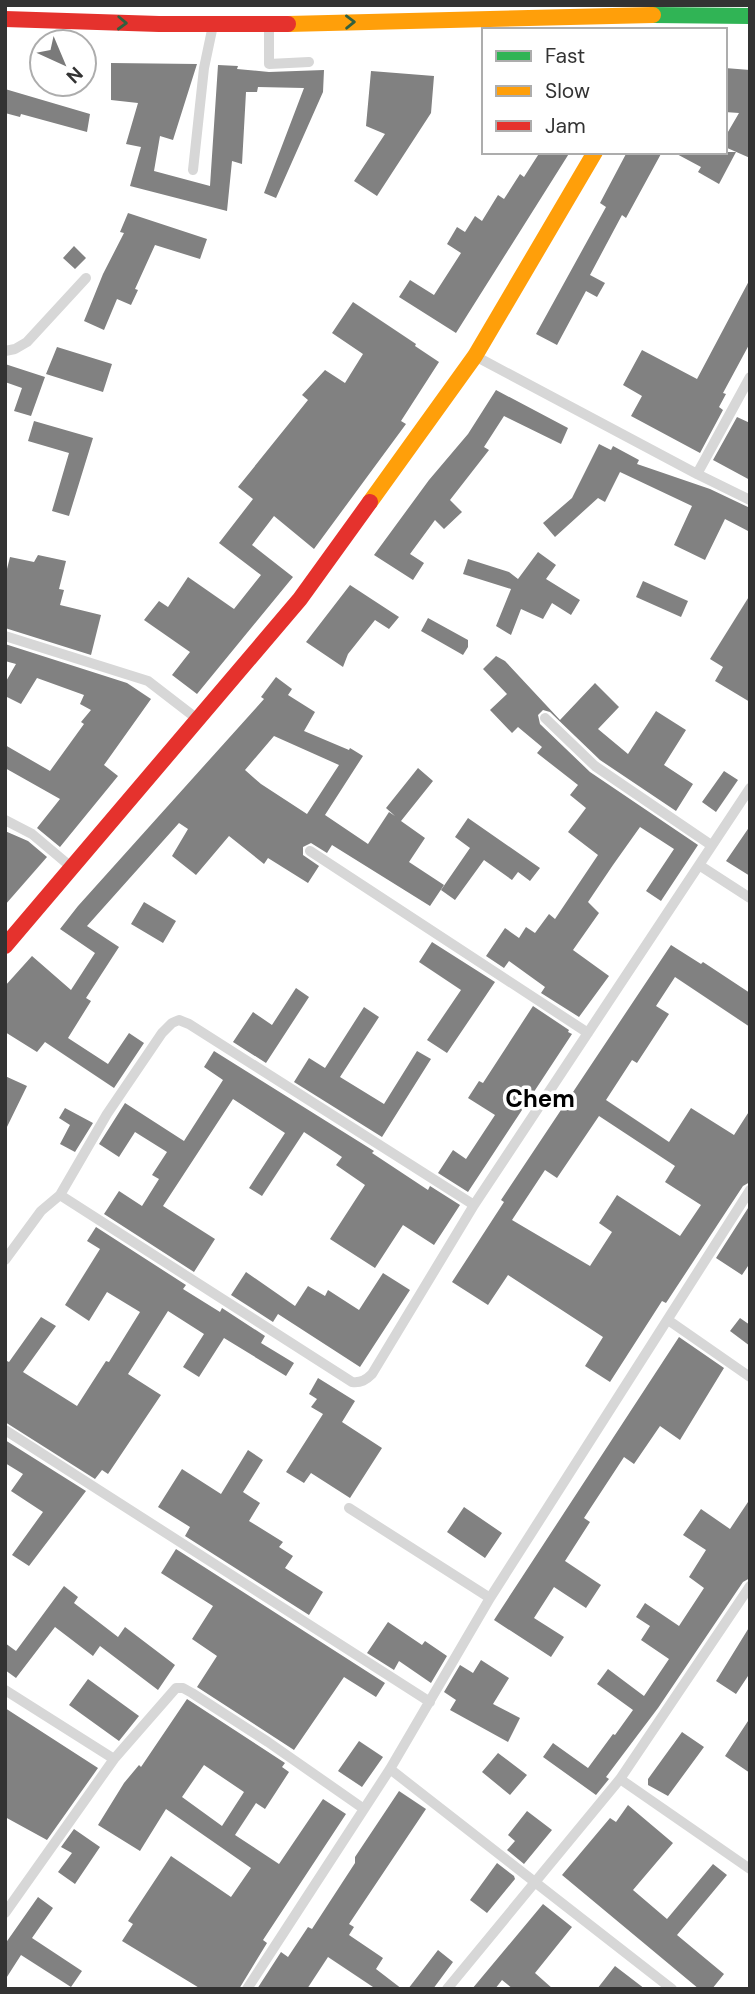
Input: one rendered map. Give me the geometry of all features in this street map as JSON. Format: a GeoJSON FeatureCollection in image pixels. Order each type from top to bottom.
{"type":"FeatureCollection","features":[{"type":"Feature","properties":{"kind":"main road"},"geometry":{"type":"LineString","coordinates":[[668,28],[676,14]]}},
{"type":"Feature","properties":{"kind":"main road"},"geometry":{"type":"LineString","coordinates":[[5,19],[269,24],[676,14],[750,16]]}},
{"type":"Feature","properties":{"kind":"main road"},"geometry":{"type":"LineString","coordinates":[[5,946],[300,599],[475,355],[594,154]]}},
{"type":"Feature","properties":{"kind":"lane"},"geometry":{"type":"LineString","coordinates":[[193,170],[204,68],[214,23]]}},
{"type":"Feature","properties":{"kind":"lane"},"geometry":{"type":"LineString","coordinates":[[269,24],[269,64],[309,62]]}},
{"type":"Feature","properties":{"kind":"lane"},"geometry":{"type":"LineString","coordinates":[[5,351],[27,342],[86,278]]}},
{"type":"Feature","properties":{"kind":"lane"},"geometry":{"type":"LineString","coordinates":[[475,355],[750,500]]}},
{"type":"Feature","properties":{"kind":"lane"},"geometry":{"type":"LineString","coordinates":[[697,474],[750,377]]}},
{"type":"Feature","properties":{"kind":"lane"},"geometry":{"type":"LineString","coordinates":[[5,636],[148,681],[198,720]]}},
{"type":"Feature","properties":{"kind":"lane"},"geometry":{"type":"LineString","coordinates":[[545,718],[595,766],[711,845]]}},
{"type":"Feature","properties":{"kind":"lane"},"geometry":{"type":"LineString","coordinates":[[60,1195],[352,1382],[359,1383],[372,1374],[474,1205],[750,788]]}},
{"type":"Feature","properties":{"kind":"lane"},"geometry":{"type":"LineString","coordinates":[[5,820],[32,834],[72,868]]}},
{"type":"Feature","properties":{"kind":"lane"},"geometry":{"type":"LineString","coordinates":[[310,850],[588,1033]]}},
{"type":"Feature","properties":{"kind":"lane"},"geometry":{"type":"LineString","coordinates":[[699,865],[750,898]]}},
{"type":"Feature","properties":{"kind":"lane"},"geometry":{"type":"LineString","coordinates":[[5,1260],[41,1212],[60,1195],[162,1033],[179,1020],[474,1205]]}},
{"type":"Feature","properties":{"kind":"lane"},"geometry":{"type":"LineString","coordinates":[[247,1989],[390,1769],[490,1598],[750,1190]]}},
{"type":"Feature","properties":{"kind":"lane"},"geometry":{"type":"LineString","coordinates":[[668,1320],[750,1377]]}},
{"type":"Feature","properties":{"kind":"lane"},"geometry":{"type":"LineString","coordinates":[[5,1430],[430,1702]]}},
{"type":"Feature","properties":{"kind":"lane"},"geometry":{"type":"LineString","coordinates":[[349,1507],[490,1598]]}},
{"type":"Feature","properties":{"kind":"lane"},"geometry":{"type":"LineString","coordinates":[[447,1989],[620,1779],[750,1586]]}},
{"type":"Feature","properties":{"kind":"lane"},"geometry":{"type":"LineString","coordinates":[[5,1913],[114,1759],[176,1688],[183,1688],[268,1742],[364,1809]]}},
{"type":"Feature","properties":{"kind":"lane"},"geometry":{"type":"LineString","coordinates":[[5,1690],[114,1759]]}},
{"type":"Feature","properties":{"kind":"lane"},"geometry":{"type":"LineString","coordinates":[[390,1769],[673,1989]]}},
{"type":"Feature","properties":{"kind":"lane"},"geometry":{"type":"LineString","coordinates":[[620,1779],[750,1869]]}},
{"type":"Feature","properties":{"kind":"building"},"geometry":{"type":"Polygon","coordinates":[[[111,63],[197,64],[173,140],[160,136],[154,171],[210,186],[218,65],[269,72],[324,70],[323,92],[276,198],[264,193],[304,88],[258,87],[257,92],[246,92],[242,164],[232,161],[227,211],[130,186],[141,147],[126,144],[138,103],[111,100],[111,63]]]}},
{"type":"Feature","properties":{"kind":"building"},"geometry":{"type":"Polygon","coordinates":[[[727,68],[750,70],[750,158],[727,148],[727,134],[739,113],[727,112],[727,68]]]}},
{"type":"Feature","properties":{"kind":"building"},"geometry":{"type":"Polygon","coordinates":[[[371,71],[434,76],[431,113],[377,196],[354,181],[385,134],[366,126],[371,71]]]}},
{"type":"Feature","properties":{"kind":"building"},"geometry":{"type":"Polygon","coordinates":[[[5,89],[28,98],[90,114],[87,132],[21,114],[20,117],[5,113],[5,89]]]}},
{"type":"Feature","properties":{"kind":"building"},"geometry":{"type":"Polygon","coordinates":[[[736,152],[719,184],[698,172],[701,167],[677,154],[736,152]]]}},
{"type":"Feature","properties":{"kind":"building"},"geometry":{"type":"Polygon","coordinates":[[[539,154],[569,154],[456,333],[399,297],[410,280],[434,295],[461,253],[447,244],[457,227],[465,232],[475,216],[482,221],[498,195],[504,199],[520,174],[524,177],[539,154]]]}},
{"type":"Feature","properties":{"kind":"building"},"geometry":{"type":"Polygon","coordinates":[[[626,154],[661,154],[626,218],[622,215],[590,275],[605,283],[597,297],[586,291],[557,345],[536,334],[606,207],[600,203],[626,154]]]}},
{"type":"Feature","properties":{"kind":"building"},"geometry":{"type":"Polygon","coordinates":[[[128,213],[207,239],[200,259],[155,245],[135,289],[138,290],[131,305],[117,299],[104,330],[84,321],[103,274],[124,233],[120,232],[128,213]]]}},
{"type":"Feature","properties":{"kind":"building"},"geometry":{"type":"Polygon","coordinates":[[[74,246],[86,258],[75,269],[63,258],[74,246]]]}},
{"type":"Feature","properties":{"kind":"building"},"geometry":{"type":"Polygon","coordinates":[[[750,279],[750,343],[723,393],[726,394],[719,407],[723,410],[700,453],[631,416],[642,396],[623,385],[642,350],[697,379],[750,279]]]}},
{"type":"Feature","properties":{"kind":"building"},"geometry":{"type":"Polygon","coordinates":[[[353,302],[439,362],[401,421],[406,424],[314,549],[274,516],[252,545],[293,577],[197,694],[172,675],[190,652],[144,620],[159,601],[168,607],[188,577],[234,609],[261,575],[219,543],[253,499],[238,487],[308,400],[302,395],[325,370],[345,383],[363,354],[332,333],[353,302]]]}},
{"type":"Feature","properties":{"kind":"building"},"geometry":{"type":"Polygon","coordinates":[[[57,347],[112,364],[103,392],[46,374],[57,347]]]}},
{"type":"Feature","properties":{"kind":"building"},"geometry":{"type":"Polygon","coordinates":[[[5,364],[45,377],[31,416],[14,411],[22,388],[5,382],[5,364]]]}},
{"type":"Feature","properties":{"kind":"building"},"geometry":{"type":"Polygon","coordinates":[[[496,390],[568,428],[561,444],[504,416],[484,447],[489,450],[450,500],[462,512],[444,529],[435,520],[410,554],[424,563],[413,580],[374,555],[429,480],[468,434],[496,390]]]}},
{"type":"Feature","properties":{"kind":"building"},"geometry":{"type":"Polygon","coordinates":[[[737,417],[750,423],[750,480],[713,460],[737,417]]]}},
{"type":"Feature","properties":{"kind":"building"},"geometry":{"type":"Polygon","coordinates":[[[34,421],[93,438],[69,516],[52,511],[69,453],[28,441],[34,421]]]}},
{"type":"Feature","properties":{"kind":"building"},"geometry":{"type":"Polygon","coordinates":[[[599,444],[611,450],[613,446],[639,460],[637,464],[710,489],[750,508],[750,532],[725,519],[705,560],[674,545],[692,506],[620,472],[605,502],[598,498],[555,537],[543,523],[572,498],[599,444]]]}},
{"type":"Feature","properties":{"kind":"building"},"geometry":{"type":"Polygon","coordinates":[[[538,552],[556,565],[546,579],[580,600],[571,615],[552,603],[543,619],[521,609],[511,635],[496,626],[511,589],[463,574],[468,559],[509,572],[518,579],[538,552]]]}},
{"type":"Feature","properties":{"kind":"building"},"geometry":{"type":"Polygon","coordinates":[[[38,555],[66,561],[59,589],[64,590],[60,605],[101,615],[91,655],[5,628],[5,577],[10,557],[34,562],[38,555]]]}},
{"type":"Feature","properties":{"kind":"building"},"geometry":{"type":"Polygon","coordinates":[[[643,581],[688,601],[681,617],[636,597],[643,581]]]}},
{"type":"Feature","properties":{"kind":"building"},"geometry":{"type":"Polygon","coordinates":[[[350,585],[399,617],[389,629],[375,620],[348,654],[343,667],[306,642],[350,585]]]}},
{"type":"Feature","properties":{"kind":"building"},"geometry":{"type":"Polygon","coordinates":[[[750,595],[750,702],[715,681],[723,667],[710,659],[750,595]]]}},
{"type":"Feature","properties":{"kind":"building"},"geometry":{"type":"Polygon","coordinates":[[[428,618],[468,640],[468,647],[463,655],[421,631],[428,618]]]}},
{"type":"Feature","properties":{"kind":"building"},"geometry":{"type":"Polygon","coordinates":[[[5,644],[127,683],[151,699],[104,765],[118,776],[60,847],[37,828],[60,799],[5,768],[5,745],[50,771],[91,710],[80,704],[84,695],[37,678],[21,704],[5,696],[5,683],[16,664],[5,661],[5,644]]]}},
{"type":"Feature","properties":{"kind":"building"},"geometry":{"type":"Polygon","coordinates":[[[496,656],[505,661],[560,720],[595,683],[619,707],[598,729],[628,754],[656,711],[686,730],[664,765],[693,784],[676,811],[600,760],[550,712],[543,710],[538,715],[540,724],[590,772],[698,845],[661,901],[646,891],[674,849],[640,827],[613,865],[588,902],[599,913],[573,950],[609,976],[579,1017],[541,993],[545,987],[509,961],[504,968],[486,956],[505,928],[519,938],[526,927],[535,933],[549,914],[555,919],[598,855],[568,832],[586,808],[570,795],[578,785],[537,753],[542,747],[518,727],[512,733],[490,710],[507,694],[483,669],[496,656]]]}},
{"type":"Feature","properties":{"kind":"building"},"geometry":{"type":"Polygon","coordinates":[[[276,677],[292,689],[288,695],[315,712],[304,731],[349,750],[350,748],[363,756],[325,815],[368,844],[389,812],[395,816],[386,808],[418,768],[433,781],[401,821],[425,838],[409,862],[444,885],[430,906],[332,845],[327,853],[311,843],[303,847],[303,855],[319,866],[308,883],[268,858],[264,864],[229,836],[196,875],[172,856],[188,829],[179,823],[87,926],[119,947],[86,998],[91,1001],[68,1038],[108,1064],[129,1033],[144,1043],[114,1088],[45,1042],[37,1052],[5,1032],[5,986],[32,956],[71,990],[95,953],[60,929],[264,699],[261,697],[276,677]],[[274,736],[245,770],[261,784],[307,814],[339,765],[274,736]]]}},
{"type":"Feature","properties":{"kind":"building"},"geometry":{"type":"Polygon","coordinates":[[[724,771],[738,780],[716,812],[702,802],[724,771]]]}},
{"type":"Feature","properties":{"kind":"building"},"geometry":{"type":"Polygon","coordinates":[[[468,818],[540,868],[530,881],[518,872],[512,880],[484,860],[455,900],[441,890],[470,848],[455,837],[468,818]]]}},
{"type":"Feature","properties":{"kind":"building"},"geometry":{"type":"Polygon","coordinates":[[[750,826],[750,876],[726,861],[750,826]]]}},
{"type":"Feature","properties":{"kind":"building"},"geometry":{"type":"Polygon","coordinates":[[[5,831],[28,841],[47,857],[5,905],[5,831]]]}},
{"type":"Feature","properties":{"kind":"building"},"geometry":{"type":"Polygon","coordinates":[[[144,902],[176,921],[163,943],[131,924],[144,902]]]}},
{"type":"Feature","properties":{"kind":"building"},"geometry":{"type":"Polygon","coordinates":[[[432,942],[495,982],[447,1053],[427,1040],[461,990],[419,962],[432,942]]]}},
{"type":"Feature","properties":{"kind":"building"},"geometry":{"type":"Polygon","coordinates":[[[671,945],[750,993],[750,1027],[675,977],[656,1006],[669,1014],[637,1063],[632,1060],[606,1100],[669,1142],[691,1108],[734,1135],[750,1110],[750,1182],[743,1186],[666,1303],[662,1301],[610,1382],[585,1366],[603,1337],[508,1275],[488,1305],[452,1282],[504,1202],[501,1200],[671,945]],[[599,1116],[557,1178],[545,1170],[512,1220],[590,1266],[612,1232],[599,1223],[617,1195],[680,1236],[701,1205],[665,1182],[675,1166],[599,1116]]]}},
{"type":"Feature","properties":{"kind":"building"},"geometry":{"type":"Polygon","coordinates":[[[296,988],[309,997],[266,1063],[233,1042],[253,1012],[272,1025],[296,988]]]}},
{"type":"Feature","properties":{"kind":"building"},"geometry":{"type":"Polygon","coordinates":[[[533,1006],[572,1034],[468,1192],[438,1173],[453,1150],[466,1159],[495,1115],[468,1098],[479,1081],[483,1083],[533,1006]]]}},
{"type":"Feature","properties":{"kind":"building"},"geometry":{"type":"Polygon","coordinates":[[[364,1007],[379,1017],[340,1077],[384,1104],[417,1051],[431,1059],[382,1137],[294,1082],[309,1058],[325,1068],[364,1007]]]}},
{"type":"Feature","properties":{"kind":"building"},"geometry":{"type":"Polygon","coordinates":[[[214,1051],[374,1151],[372,1153],[428,1190],[430,1186],[460,1205],[434,1245],[403,1225],[375,1268],[330,1239],[365,1185],[336,1165],[342,1157],[304,1132],[262,1196],[249,1188],[285,1133],[233,1099],[163,1206],[215,1239],[194,1272],[104,1214],[119,1191],[142,1206],[159,1179],[152,1175],[167,1152],[135,1132],[119,1157],[99,1144],[125,1103],[184,1141],[223,1080],[204,1067],[214,1051]]]}},
{"type":"Feature","properties":{"kind":"building"},"geometry":{"type":"Polygon","coordinates":[[[5,1076],[27,1086],[5,1131],[5,1076]]]}},
{"type":"Feature","properties":{"kind":"building"},"geometry":{"type":"Polygon","coordinates":[[[65,1108],[93,1123],[75,1152],[60,1144],[70,1125],[59,1118],[65,1108]]]}},
{"type":"Feature","properties":{"kind":"building"},"geometry":{"type":"Polygon","coordinates":[[[750,1205],[750,1263],[742,1275],[716,1258],[750,1205]]]}},
{"type":"Feature","properties":{"kind":"building"},"geometry":{"type":"Polygon","coordinates":[[[96,1227],[186,1285],[183,1289],[220,1312],[222,1308],[265,1336],[261,1343],[294,1363],[286,1376],[224,1338],[199,1377],[183,1367],[204,1334],[168,1311],[128,1374],[161,1395],[108,1474],[102,1470],[95,1479],[5,1422],[5,1360],[9,1362],[41,1317],[56,1326],[23,1372],[77,1406],[106,1361],[109,1362],[140,1312],[107,1292],[89,1321],[65,1305],[100,1249],[87,1241],[96,1227]]]}},
{"type":"Feature","properties":{"kind":"building"},"geometry":{"type":"Polygon","coordinates":[[[246,1272],[295,1306],[308,1286],[325,1296],[328,1290],[359,1310],[383,1273],[410,1290],[360,1367],[278,1314],[273,1322],[231,1295],[246,1272]]]}},
{"type":"Feature","properties":{"kind":"building"},"geometry":{"type":"Polygon","coordinates":[[[740,1318],[750,1325],[750,1346],[730,1331],[740,1318]]]}},
{"type":"Feature","properties":{"kind":"building"},"geometry":{"type":"Polygon","coordinates":[[[679,1337],[724,1368],[680,1440],[660,1426],[634,1464],[624,1457],[584,1518],[590,1522],[565,1561],[601,1585],[586,1608],[554,1587],[534,1618],[564,1637],[551,1657],[494,1620],[679,1337]]]}},
{"type":"Feature","properties":{"kind":"building"},"geometry":{"type":"Polygon","coordinates":[[[318,1378],[355,1401],[342,1422],[382,1448],[350,1498],[311,1473],[304,1483],[286,1472],[323,1414],[311,1407],[317,1399],[309,1394],[318,1378]]]}},
{"type":"Feature","properties":{"kind":"building"},"geometry":{"type":"Polygon","coordinates":[[[5,1440],[86,1491],[29,1566],[12,1555],[43,1512],[11,1491],[23,1474],[5,1463],[5,1440]]]}},
{"type":"Feature","properties":{"kind":"building"},"geometry":{"type":"Polygon","coordinates":[[[248,1450],[263,1460],[243,1492],[260,1503],[249,1521],[283,1542],[279,1547],[293,1556],[285,1568],[323,1592],[309,1615],[185,1536],[190,1527],[158,1507],[182,1469],[221,1494],[248,1450]]]}},
{"type":"Feature","properties":{"kind":"building"},"geometry":{"type":"Polygon","coordinates":[[[750,1499],[750,1578],[743,1582],[596,1795],[543,1757],[553,1743],[588,1768],[613,1734],[615,1735],[633,1710],[597,1684],[608,1669],[644,1696],[669,1659],[641,1640],[650,1626],[636,1617],[645,1603],[679,1626],[704,1588],[689,1577],[706,1550],[683,1535],[701,1509],[730,1529],[750,1499]]]}},
{"type":"Feature","properties":{"kind":"building"},"geometry":{"type":"Polygon","coordinates":[[[464,1507],[502,1533],[485,1558],[447,1532],[464,1507]]]}},
{"type":"Feature","properties":{"kind":"building"},"geometry":{"type":"Polygon","coordinates":[[[176,1549],[385,1683],[376,1697],[344,1677],[294,1750],[197,1687],[217,1656],[192,1639],[213,1606],[161,1573],[176,1549]]]}},
{"type":"Feature","properties":{"kind":"building"},"geometry":{"type":"Polygon","coordinates":[[[64,1586],[78,1597],[74,1603],[118,1637],[125,1627],[175,1665],[158,1690],[100,1646],[93,1656],[55,1627],[16,1678],[5,1670],[5,1643],[16,1651],[64,1586]]]}},
{"type":"Feature","properties":{"kind":"building"},"geometry":{"type":"Polygon","coordinates":[[[388,1622],[422,1645],[425,1641],[447,1656],[431,1683],[399,1661],[394,1670],[367,1653],[388,1622]]]}},
{"type":"Feature","properties":{"kind":"building"},"geometry":{"type":"Polygon","coordinates":[[[750,1626],[750,1673],[736,1694],[716,1681],[750,1626]]]}},
{"type":"Feature","properties":{"kind":"building"},"geometry":{"type":"Polygon","coordinates":[[[481,1660],[509,1678],[493,1704],[520,1718],[508,1742],[450,1710],[456,1700],[444,1692],[460,1665],[473,1673],[481,1660]]]}},
{"type":"Feature","properties":{"kind":"building"},"geometry":{"type":"Polygon","coordinates":[[[88,1679],[139,1716],[119,1741],[69,1705],[88,1679]]]}},
{"type":"Feature","properties":{"kind":"building"},"geometry":{"type":"Polygon","coordinates":[[[187,1699],[285,1763],[282,1767],[289,1772],[265,1809],[256,1803],[235,1835],[279,1864],[323,1799],[346,1814],[263,1940],[267,1943],[239,1989],[201,1989],[122,1941],[133,1924],[128,1921],[171,1856],[231,1897],[251,1868],[166,1809],[140,1851],[98,1825],[124,1783],[139,1765],[141,1767],[187,1699]],[[204,1765],[182,1797],[222,1826],[244,1792],[204,1765]]]}},
{"type":"Feature","properties":{"kind":"building"},"geometry":{"type":"Polygon","coordinates":[[[5,1708],[98,1768],[47,1840],[5,1817],[5,1708]]]}},
{"type":"Feature","properties":{"kind":"building"},"geometry":{"type":"Polygon","coordinates":[[[750,1718],[750,1773],[725,1756],[750,1718]]]}},
{"type":"Feature","properties":{"kind":"building"},"geometry":{"type":"Polygon","coordinates":[[[682,1732],[704,1747],[668,1796],[648,1785],[648,1779],[682,1732]]]}},
{"type":"Feature","properties":{"kind":"building"},"geometry":{"type":"Polygon","coordinates":[[[359,1741],[383,1757],[362,1787],[338,1771],[359,1741]]]}},
{"type":"Feature","properties":{"kind":"building"},"geometry":{"type":"Polygon","coordinates":[[[498,1753],[527,1775],[510,1795],[482,1772],[498,1753]]]}},
{"type":"Feature","properties":{"kind":"building"},"geometry":{"type":"Polygon","coordinates":[[[399,1791],[426,1809],[349,1924],[354,1927],[349,1935],[383,1958],[376,1969],[402,1989],[376,1989],[328,1957],[307,1989],[257,1989],[281,1952],[288,1957],[308,1927],[312,1929],[399,1791]]]}},
{"type":"Feature","properties":{"kind":"building"},"geometry":{"type":"Polygon","coordinates":[[[628,1805],[673,1843],[633,1890],[667,1919],[713,1864],[727,1875],[677,1935],[724,1974],[712,1989],[699,1989],[562,1875],[610,1818],[616,1822],[628,1805]]]}},
{"type":"Feature","properties":{"kind":"building"},"geometry":{"type":"Polygon","coordinates":[[[527,1811],[552,1830],[524,1864],[507,1850],[515,1841],[508,1835],[527,1811]]]}},
{"type":"Feature","properties":{"kind":"building"},"geometry":{"type":"Polygon","coordinates":[[[74,1829],[100,1847],[75,1884],[58,1872],[72,1853],[61,1847],[74,1829]]]}},
{"type":"Feature","properties":{"kind":"building"},"geometry":{"type":"Polygon","coordinates":[[[497,1863],[515,1879],[487,1913],[470,1900],[497,1863]]]}},
{"type":"Feature","properties":{"kind":"building"},"geometry":{"type":"Polygon","coordinates":[[[38,1897],[53,1908],[32,1938],[82,1971],[71,1987],[21,1955],[5,1980],[5,1944],[38,1897]]]}},
{"type":"Feature","properties":{"kind":"building"},"geometry":{"type":"Polygon","coordinates":[[[543,1904],[572,1927],[535,1973],[553,1989],[513,1989],[502,1980],[495,1989],[472,1989],[543,1904]]]}},
{"type":"Feature","properties":{"kind":"building"},"geometry":{"type":"Polygon","coordinates":[[[438,1950],[453,1962],[433,1989],[408,1989],[438,1950]]]}},
{"type":"Feature","properties":{"kind":"building"},"geometry":{"type":"Polygon","coordinates":[[[615,1966],[645,1989],[597,1989],[615,1966]]]}},
{"type":"Feature","properties":{"kind":"traffic: fast"},"geometry":{"type":"LineString","coordinates":[[653,15],[750,16]]}},
{"type":"Feature","properties":{"kind":"traffic: slow"},"geometry":{"type":"LineString","coordinates":[[288,24],[653,15]]}},
{"type":"Feature","properties":{"kind":"traffic: slow"},"geometry":{"type":"LineString","coordinates":[[370,502],[475,356],[594,154]]}},
{"type":"Feature","properties":{"kind":"traffic: jam"},"geometry":{"type":"LineString","coordinates":[[5,19],[159,24],[288,24]]}},
{"type":"Feature","properties":{"kind":"traffic: jam"},"geometry":{"type":"LineString","coordinates":[[5,946],[300,599],[370,502]]}},
{"type":"Feature","properties":{"kind":"district","name":"Chem"},"geometry":{"type":"Point","coordinates":[540,1099]}}]}
